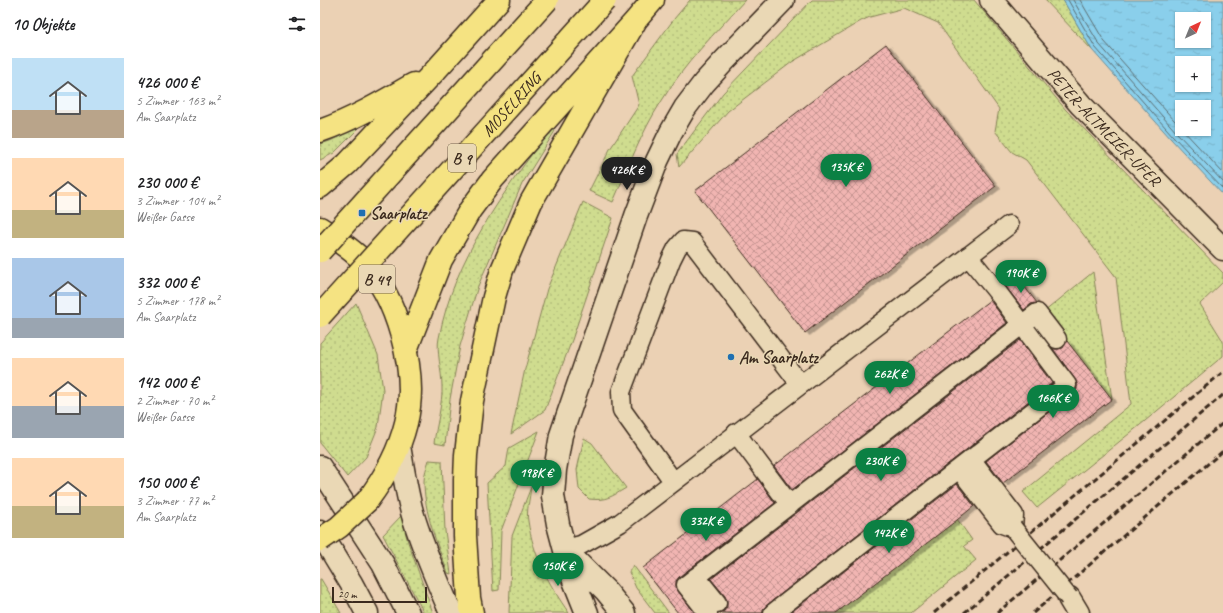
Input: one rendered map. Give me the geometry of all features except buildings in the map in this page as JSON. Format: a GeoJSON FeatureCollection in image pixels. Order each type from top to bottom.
{"type":"FeatureCollection","features":[{"type":"Feature","properties":{"kind":"main road"},"geometry":{"type":"LineString","coordinates":[[320,187],[347,164],[436,71],[499,0]]}},
{"type":"Feature","properties":{"kind":"main road","name":"B 9"},"geometry":{"type":"LineString","coordinates":[[320,250],[547,0]]}},
{"type":"Feature","properties":{"kind":"main road","name":"MOSELRING"},"geometry":{"type":"LineString","coordinates":[[320,316],[605,0]]}},
{"type":"Feature","properties":{"kind":"main road"},"geometry":{"type":"LineString","coordinates":[[406,350],[441,260],[470,210],[498,174],[653,0]]}},
{"type":"Feature","properties":{"kind":"main road"},"geometry":{"type":"LineString","coordinates":[[472,613],[465,536],[466,455],[472,401],[494,298],[502,270],[531,202],[636,20]]}},
{"type":"Feature","properties":{"kind":"main road"},"geometry":{"type":"LineString","coordinates":[[320,131],[364,113],[436,71]]}},
{"type":"Feature","properties":{"kind":"main road","name":"B 49"},"geometry":{"type":"LineString","coordinates":[[320,228],[341,242],[361,259],[375,276],[397,319],[406,350],[410,373],[410,394],[407,422],[390,466],[367,501],[339,527],[320,540]]}},
{"type":"Feature","properties":{"kind":"street"},"geometry":{"type":"LineString","coordinates":[[587,613],[571,573],[558,524],[553,496],[555,470],[561,435],[636,216],[657,161],[671,132],[684,108],[699,89],[783,0]]}},
{"type":"Feature","properties":{"kind":"street","name":"PETER-ALTMEIER-UFER"},"geometry":{"type":"LineString","coordinates":[[991,0],[1081,105],[1223,249]]}},
{"type":"Feature","properties":{"kind":"street"},"geometry":{"type":"LineString","coordinates":[[399,446],[412,513],[451,613]]}},
{"type":"Feature","properties":{"kind":"street"},"geometry":{"type":"LineString","coordinates":[[320,467],[383,564],[408,613]]}},
{"type":"Feature","properties":{"kind":"street"},"geometry":{"type":"LineString","coordinates":[[320,532],[367,612]]}},
{"type":"Feature","properties":{"kind":"street"},"geometry":{"type":"LineString","coordinates":[[565,549],[606,591],[624,613]]}},
{"type":"Feature","properties":{"kind":"lane"},"geometry":{"type":"LineString","coordinates":[[565,549],[581,545],[620,522],[1009,224]]}},
{"type":"Feature","properties":{"kind":"lane"},"geometry":{"type":"LineString","coordinates":[[673,481],[622,410],[621,392],[671,260],[677,248],[683,241],[692,242],[800,384]]}},
{"type":"Feature","properties":{"kind":"lane"},"geometry":{"type":"LineString","coordinates":[[773,613],[1067,385],[998,293],[968,256]]}},
{"type":"Feature","properties":{"kind":"lane"},"geometry":{"type":"LineString","coordinates":[[712,608],[686,585],[1037,313],[1057,339]]}},
{"type":"Feature","properties":{"kind":"lane"},"geometry":{"type":"LineString","coordinates":[[736,433],[790,505]]}},
{"type":"Feature","properties":{"kind":"lane"},"geometry":{"type":"LineString","coordinates":[[965,464],[1014,515],[1012,528],[1073,606]]}},
{"type":"Feature","properties":{"kind":"green space"},"geometry":{"type":"Polygon","coordinates":[[[690,0],[745,0],[700,49],[670,88],[641,138],[613,202],[589,191],[610,149],[639,105],[632,76],[690,0]]]}},
{"type":"Feature","properties":{"kind":"green space"},"geometry":{"type":"Polygon","coordinates":[[[812,0],[974,0],[1066,110],[1223,273],[1223,282],[1200,304],[1223,341],[1223,356],[1037,508],[1023,492],[1131,404],[1116,277],[1026,160],[1012,152],[995,131],[999,109],[938,23],[904,8],[870,17],[861,21],[792,62],[728,111],[679,167],[677,154],[723,93],[812,0]]]}},
{"type":"Feature","properties":{"kind":"green space"},"geometry":{"type":"Polygon","coordinates":[[[1045,0],[1063,0],[1092,50],[1045,0]]]}},
{"type":"Feature","properties":{"kind":"green space"},"geometry":{"type":"Polygon","coordinates":[[[362,125],[334,153],[320,160],[320,144],[330,141],[362,125]]]}},
{"type":"Feature","properties":{"kind":"green space"},"geometry":{"type":"Polygon","coordinates":[[[551,128],[555,131],[522,184],[478,286],[460,346],[450,399],[445,445],[434,443],[442,392],[438,343],[446,309],[456,280],[483,227],[499,201],[551,128]]]}},
{"type":"Feature","properties":{"kind":"green space"},"geometry":{"type":"Polygon","coordinates":[[[583,202],[613,218],[572,340],[545,410],[511,434],[525,369],[547,289],[583,202]]]}},
{"type":"Feature","properties":{"kind":"green space"},"geometry":{"type":"Polygon","coordinates":[[[1093,272],[1112,399],[1044,312],[1093,272]]]}},
{"type":"Feature","properties":{"kind":"green space"},"geometry":{"type":"Polygon","coordinates":[[[356,303],[378,355],[383,390],[378,427],[366,457],[347,477],[320,443],[320,343],[356,303]]]}},
{"type":"Feature","properties":{"kind":"green space"},"geometry":{"type":"Polygon","coordinates":[[[539,431],[501,531],[499,590],[493,591],[487,483],[506,466],[509,448],[539,431]]]}},
{"type":"Feature","properties":{"kind":"green space"},"geometry":{"type":"Polygon","coordinates":[[[584,438],[592,443],[626,488],[604,499],[589,499],[579,489],[577,470],[584,438]]]}},
{"type":"Feature","properties":{"kind":"green space"},"geometry":{"type":"Polygon","coordinates":[[[429,460],[442,461],[445,531],[451,574],[448,573],[440,551],[426,505],[424,478],[429,460]]]}},
{"type":"Feature","properties":{"kind":"green space"},"geometry":{"type":"Polygon","coordinates":[[[531,487],[528,509],[530,534],[543,569],[555,592],[569,613],[509,613],[512,536],[531,487]]]}},
{"type":"Feature","properties":{"kind":"green space"},"geometry":{"type":"Polygon","coordinates":[[[401,516],[408,542],[433,613],[424,613],[383,535],[401,516]]]}},
{"type":"Feature","properties":{"kind":"green space"},"geometry":{"type":"Polygon","coordinates":[[[957,519],[972,540],[964,546],[976,560],[911,613],[836,613],[957,519]]]}},
{"type":"Feature","properties":{"kind":"green space"},"geometry":{"type":"Polygon","coordinates":[[[633,565],[669,613],[655,613],[636,588],[629,572],[633,565]]]}},
{"type":"Feature","properties":{"kind":"green space"},"geometry":{"type":"Polygon","coordinates":[[[321,579],[341,613],[320,613],[321,579]]]}},
{"type":"Feature","properties":{"kind":"water"},"geometry":{"type":"Polygon","coordinates":[[[1063,0],[1223,0],[1223,195],[1092,50],[1063,0]]]}},
{"type":"Feature","properties":{"kind":"railway"},"geometry":{"type":"LineString","coordinates":[[934,613],[1223,372]]}},
{"type":"Feature","properties":{"kind":"railway"},"geometry":{"type":"LineString","coordinates":[[964,613],[1223,395]]}},
{"type":"Feature","properties":{"kind":"railway"},"geometry":{"type":"LineString","coordinates":[[997,613],[1223,423]]}},
{"type":"Feature","properties":{"kind":"railway"},"geometry":{"type":"LineString","coordinates":[[1033,613],[1223,451]]}},
{"type":"Feature","properties":{"kind":"place","name":"Saarplatz"},"geometry":{"type":"Point","coordinates":[362,213]}},
{"type":"Feature","properties":{"kind":"place","name":"Am Saarplatz"},"geometry":{"type":"Point","coordinates":[731,357]}}]}
